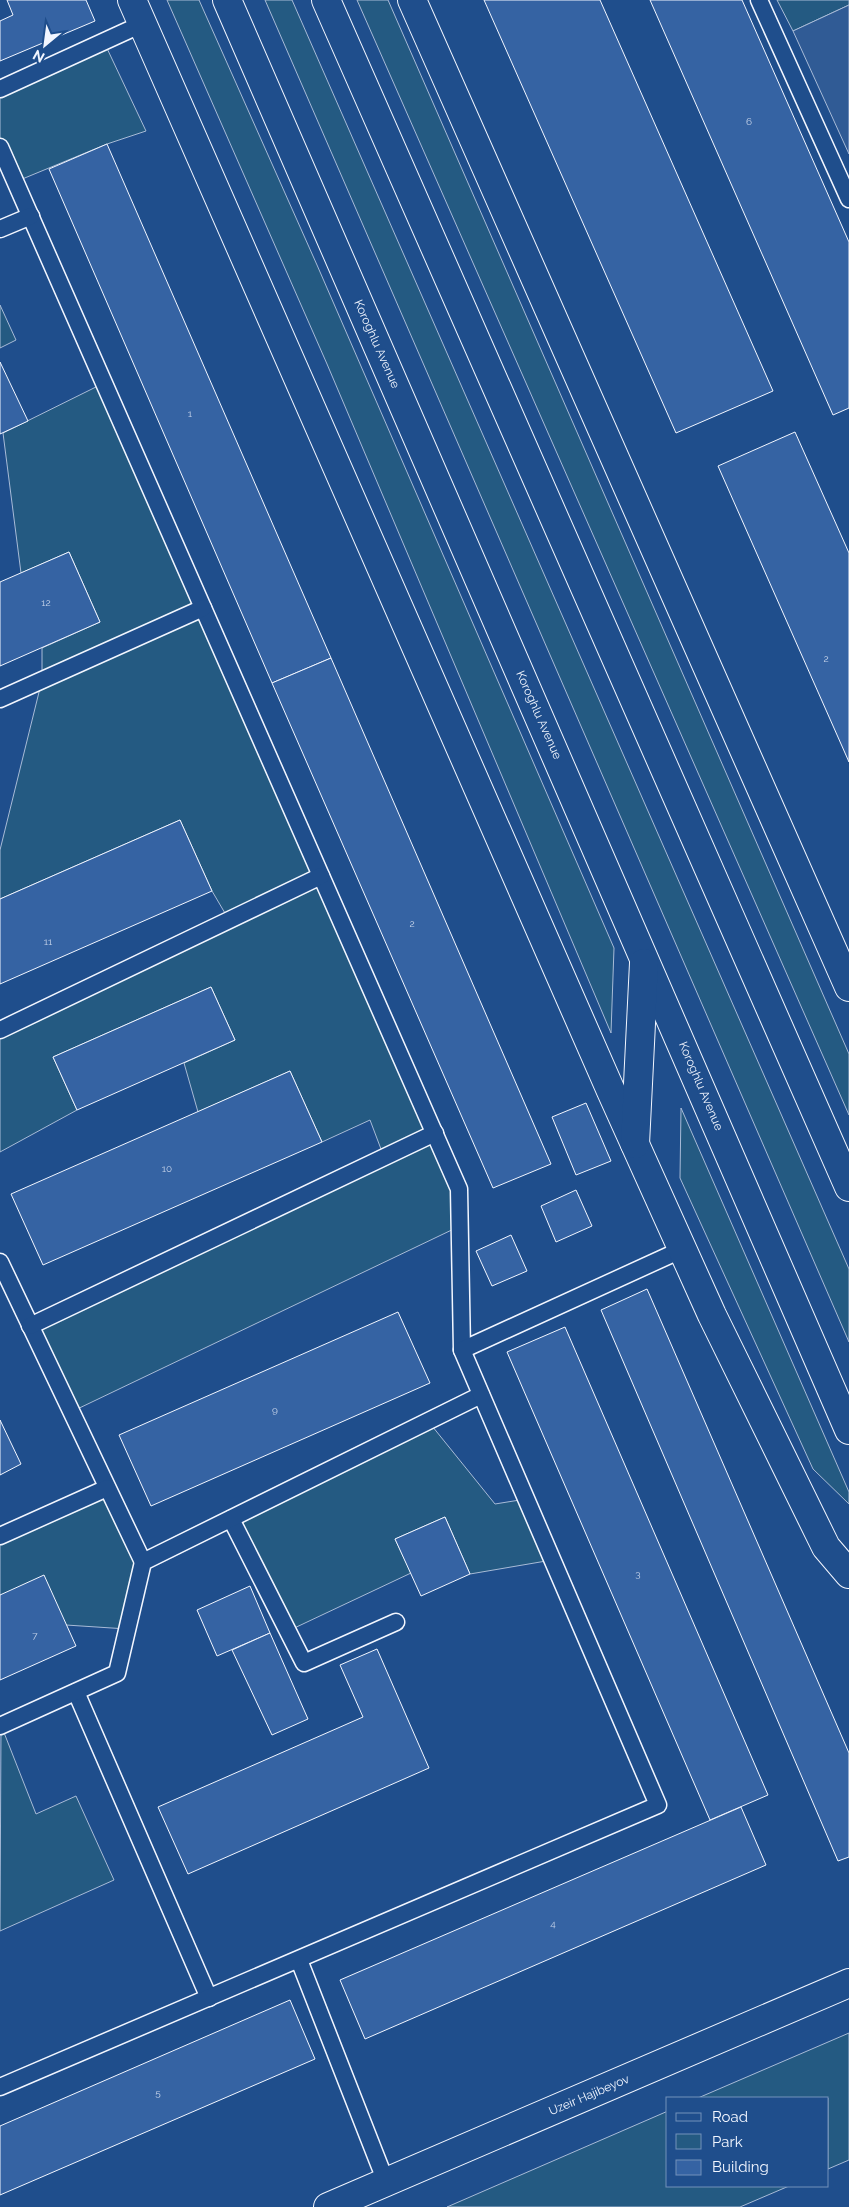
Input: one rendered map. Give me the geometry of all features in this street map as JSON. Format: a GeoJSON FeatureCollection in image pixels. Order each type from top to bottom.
{"type":"FeatureCollection","features":[{"type":"Feature","properties":{"kind":"main road","name":"Koroghlu Avenue"},"geometry":{"type":"LineString","coordinates":[[227,0],[849,1430]]}},
{"type":"Feature","properties":{"kind":"main road"},"geometry":{"type":"LineString","coordinates":[[326,0],[849,1187]]}},
{"type":"Feature","properties":{"kind":"main road"},"geometry":{"type":"LineString","coordinates":[[412,0],[849,988]]}},
{"type":"Feature","properties":{"kind":"main road"},"geometry":{"type":"LineString","coordinates":[[137,12],[712,1315],[826,1547],[849,1574]]}},
{"type":"Feature","properties":{"kind":"main road"},"geometry":{"type":"LineString","coordinates":[[635,1144],[644,956]]}},
{"type":"Feature","properties":{"kind":"main road","name":"Uzeir Hajibeyov"},"geometry":{"type":"LineString","coordinates":[[328,2207],[849,1983]]}},
{"type":"Feature","properties":{"kind":"lane"},"geometry":{"type":"LineString","coordinates":[[759,0],[849,199]]}},
{"type":"Feature","properties":{"kind":"lane"},"geometry":{"type":"LineString","coordinates":[[0,89],[137,12]]}},
{"type":"Feature","properties":{"kind":"lane"},"geometry":{"type":"LineString","coordinates":[[0,147],[459,1189],[462,1350],[658,1806],[0,2087]]}},
{"type":"Feature","properties":{"kind":"lane"},"geometry":{"type":"LineString","coordinates":[[0,229],[31,216]]}},
{"type":"Feature","properties":{"kind":"lane"},"geometry":{"type":"LineString","coordinates":[[0,699],[203,608]]}},
{"type":"Feature","properties":{"kind":"lane"},"geometry":{"type":"LineString","coordinates":[[0,1030],[321,876]]}},
{"type":"Feature","properties":{"kind":"lane"},"geometry":{"type":"LineString","coordinates":[[30,1326],[435,1133]]}},
{"type":"Feature","properties":{"kind":"lane"},"geometry":{"type":"LineString","coordinates":[[462,1350],[683,1249]]}},
{"type":"Feature","properties":{"kind":"lane"},"geometry":{"type":"LineString","coordinates":[[0,1262],[142,1562],[116,1673],[0,1726]]}},
{"type":"Feature","properties":{"kind":"lane"},"geometry":{"type":"LineString","coordinates":[[142,1562],[481,1395]]}},
{"type":"Feature","properties":{"kind":"lane"},"geometry":{"type":"LineString","coordinates":[[0,1536],[108,1488]]}},
{"type":"Feature","properties":{"kind":"lane"},"geometry":{"type":"LineString","coordinates":[[231,1519],[304,1663],[396,1622]]}},
{"type":"Feature","properties":{"kind":"lane"},"geometry":{"type":"LineString","coordinates":[[76,1692],[208,1998]]}},
{"type":"Feature","properties":{"kind":"lane"},"geometry":{"type":"LineString","coordinates":[[299,1960],[386,2182]]}},
{"type":"Feature","properties":{"kind":"green space"},"geometry":{"type":"Polygon","coordinates":[[[167,0],[199,0],[317,265],[614,948],[611,1033],[327,364],[167,0]]]}},
{"type":"Feature","properties":{"kind":"green space"},"geometry":{"type":"Polygon","coordinates":[[[265,0],[292,0],[849,1269],[849,1342],[265,0]]]}},
{"type":"Feature","properties":{"kind":"green space"},"geometry":{"type":"Polygon","coordinates":[[[357,0],[388,0],[849,1054],[849,1115],[357,0]]]}},
{"type":"Feature","properties":{"kind":"green space"},"geometry":{"type":"Polygon","coordinates":[[[777,0],[849,0],[849,5],[793,31],[777,0]]]}},
{"type":"Feature","properties":{"kind":"green space"},"geometry":{"type":"Polygon","coordinates":[[[104,42],[146,131],[107,144],[15,182],[0,147],[0,89],[104,42]]]}},
{"type":"Feature","properties":{"kind":"green space"},"geometry":{"type":"Polygon","coordinates":[[[0,305],[16,340],[0,348],[0,305]]]}},
{"type":"Feature","properties":{"kind":"green space"},"geometry":{"type":"Polygon","coordinates":[[[104,383],[459,1189],[460,1226],[71,1412],[30,1326],[384,1157],[370,1120],[322,1142],[290,1071],[198,1112],[184,1063],[235,1040],[211,987],[53,1057],[77,1110],[0,1152],[0,1030],[229,920],[212,891],[180,820],[0,899],[0,850],[42,680],[42,648],[100,622],[69,552],[21,573],[3,433],[104,383]]]}},
{"type":"Feature","properties":{"kind":"green space"},"geometry":{"type":"Polygon","coordinates":[[[681,1108],[849,1492],[849,1504],[813,1469],[680,1178],[681,1108]]]}},
{"type":"Feature","properties":{"kind":"green space"},"geometry":{"type":"Polygon","coordinates":[[[428,1421],[495,1504],[526,1499],[552,1560],[470,1574],[445,1517],[395,1539],[411,1573],[288,1631],[231,1519],[428,1421]]]}},
{"type":"Feature","properties":{"kind":"green space"},"geometry":{"type":"Polygon","coordinates":[[[107,1488],[143,1562],[127,1629],[66,1625],[0,1595],[0,1536],[107,1488]]]}},
{"type":"Feature","properties":{"kind":"green space"},"geometry":{"type":"Polygon","coordinates":[[[1,1725],[36,1814],[76,1796],[114,1880],[0,1931],[1,1725]]]}},
{"type":"Feature","properties":{"kind":"green space"},"geometry":{"type":"Polygon","coordinates":[[[849,2033],[849,2160],[829,2169],[829,2097],[700,2097],[849,2033]]]}},
{"type":"Feature","properties":{"kind":"green space"},"geometry":{"type":"Polygon","coordinates":[[[666,2112],[666,2187],[787,2187],[740,2207],[447,2207],[666,2112]]]}},
{"type":"Feature","properties":{"kind":"shaded area"},"geometry":{"type":"Polygon","coordinates":[[[849,5],[849,154],[793,31],[849,5]]]}},
{"type":"Feature","properties":{"kind":"building"},"geometry":{"type":"Polygon","coordinates":[[[7,0],[86,0],[95,21],[0,61],[0,21],[13,15],[7,0]]]}},
{"type":"Feature","properties":{"kind":"building"},"geometry":{"type":"Polygon","coordinates":[[[484,0],[600,0],[773,391],[676,433],[484,0]]]}},
{"type":"Feature","properties":{"kind":"building"},"geometry":{"type":"Polygon","coordinates":[[[650,0],[742,0],[849,242],[849,408],[833,415],[650,0]]]}},
{"type":"Feature","properties":{"kind":"building"},"geometry":{"type":"Polygon","coordinates":[[[107,144],[331,658],[272,683],[49,169],[107,144]]]}},
{"type":"Feature","properties":{"kind":"building"},"geometry":{"type":"Polygon","coordinates":[[[0,362],[28,421],[0,434],[0,362]]]}},
{"type":"Feature","properties":{"kind":"building"},"geometry":{"type":"Polygon","coordinates":[[[795,432],[849,553],[849,762],[718,466],[795,432]]]}},
{"type":"Feature","properties":{"kind":"building"},"geometry":{"type":"Polygon","coordinates":[[[69,552],[100,622],[0,666],[0,582],[69,552]]]}},
{"type":"Feature","properties":{"kind":"building"},"geometry":{"type":"Polygon","coordinates":[[[331,658],[551,1164],[493,1188],[272,683],[331,658]]]}},
{"type":"Feature","properties":{"kind":"building"},"geometry":{"type":"Polygon","coordinates":[[[180,820],[212,891],[0,984],[0,899],[180,820]]]}},
{"type":"Feature","properties":{"kind":"building"},"geometry":{"type":"Polygon","coordinates":[[[211,987],[235,1040],[77,1110],[53,1057],[211,987]]]}},
{"type":"Feature","properties":{"kind":"building"},"geometry":{"type":"Polygon","coordinates":[[[290,1071],[322,1142],[43,1265],[11,1194],[290,1071]]]}},
{"type":"Feature","properties":{"kind":"building"},"geometry":{"type":"Polygon","coordinates":[[[586,1103],[611,1161],[576,1175],[552,1117],[586,1103]]]}},
{"type":"Feature","properties":{"kind":"building"},"geometry":{"type":"Polygon","coordinates":[[[576,1190],[592,1226],[556,1242],[541,1206],[576,1190]]]}},
{"type":"Feature","properties":{"kind":"building"},"geometry":{"type":"Polygon","coordinates":[[[511,1235],[527,1271],[492,1286],[476,1251],[511,1235]]]}},
{"type":"Feature","properties":{"kind":"building"},"geometry":{"type":"Polygon","coordinates":[[[647,1289],[849,1753],[849,1857],[838,1861],[601,1310],[647,1289]]]}},
{"type":"Feature","properties":{"kind":"building"},"geometry":{"type":"Polygon","coordinates":[[[398,1312],[430,1383],[151,1506],[119,1435],[398,1312]]]}},
{"type":"Feature","properties":{"kind":"building"},"geometry":{"type":"Polygon","coordinates":[[[565,1327],[768,1795],[710,1820],[507,1352],[565,1327]]]}},
{"type":"Feature","properties":{"kind":"building"},"geometry":{"type":"Polygon","coordinates":[[[0,1420],[21,1464],[0,1475],[0,1420]]]}},
{"type":"Feature","properties":{"kind":"building"},"geometry":{"type":"Polygon","coordinates":[[[445,1517],[470,1574],[421,1596],[395,1539],[445,1517]]]}},
{"type":"Feature","properties":{"kind":"building"},"geometry":{"type":"Polygon","coordinates":[[[44,1575],[76,1646],[0,1680],[0,1595],[44,1575]]]}},
{"type":"Feature","properties":{"kind":"building"},"geometry":{"type":"Polygon","coordinates":[[[250,1586],[270,1633],[217,1656],[197,1610],[250,1586]]]}},
{"type":"Feature","properties":{"kind":"building"},"geometry":{"type":"Polygon","coordinates":[[[270,1633],[308,1719],[272,1735],[232,1650],[270,1633]]]}},
{"type":"Feature","properties":{"kind":"building"},"geometry":{"type":"Polygon","coordinates":[[[377,1649],[429,1768],[188,1874],[158,1807],[363,1717],[340,1665],[377,1649]]]}},
{"type":"Feature","properties":{"kind":"building"},"geometry":{"type":"Polygon","coordinates":[[[741,1807],[766,1865],[365,2039],[340,1980],[741,1807]]]}},
{"type":"Feature","properties":{"kind":"building"},"geometry":{"type":"Polygon","coordinates":[[[290,2000],[315,2059],[0,2195],[0,2126],[290,2000]]]}}]}
